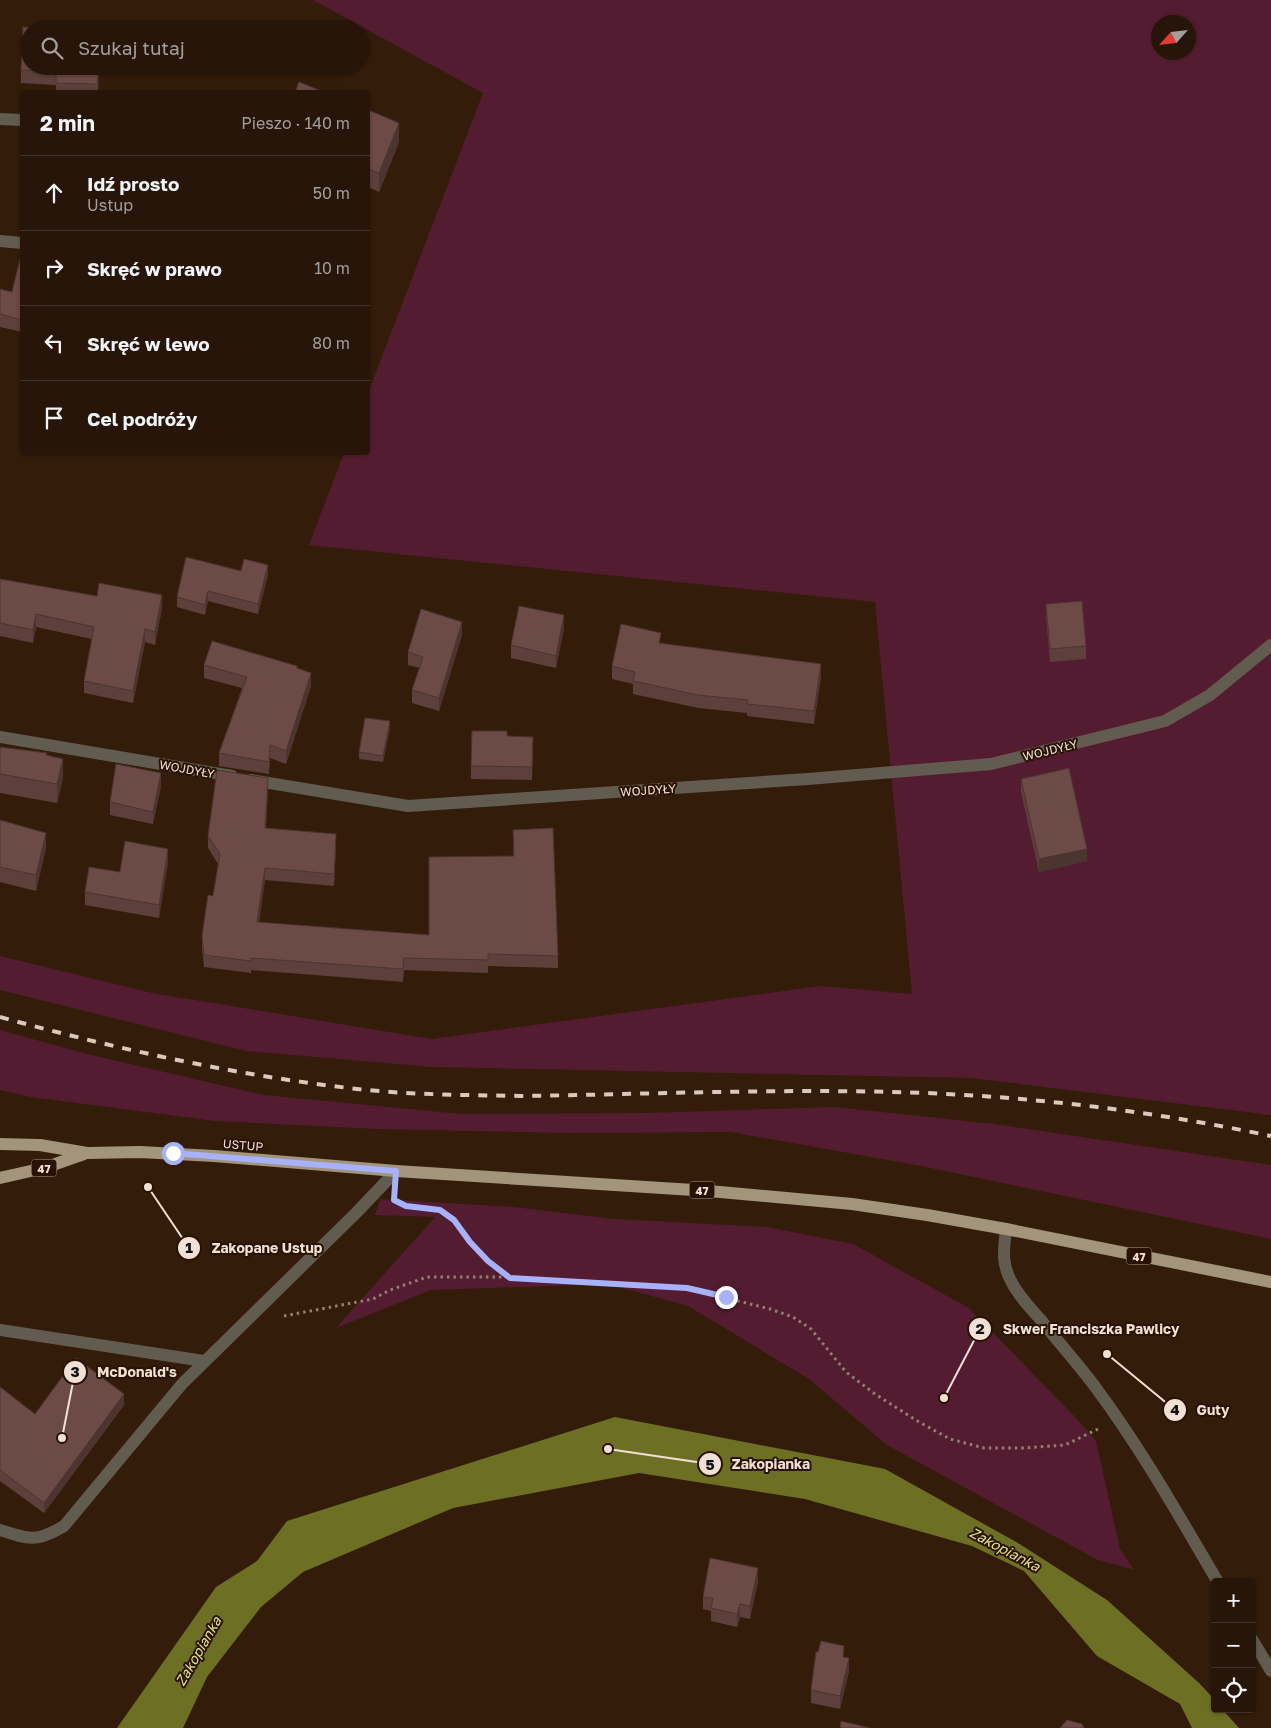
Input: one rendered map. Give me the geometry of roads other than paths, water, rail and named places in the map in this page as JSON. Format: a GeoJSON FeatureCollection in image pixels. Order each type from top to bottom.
{"type":"FeatureCollection","features":[{"type":"Feature","properties":{"kind":"main road","name":"USTUP"},"geometry":{"type":"LineString","coordinates":[[0,1144],[40,1145],[87,1153],[173,1153],[396,1171]]}},
{"type":"Feature","properties":{"kind":"main road","name":"USTUP"},"geometry":{"type":"LineString","coordinates":[[0,1178],[44,1168],[87,1153]]}},
{"type":"Feature","properties":{"kind":"main road","name":"47"},"geometry":{"type":"LineString","coordinates":[[396,1171],[710,1191],[887,1209],[1006,1229],[1271,1282]]}},
{"type":"Feature","properties":{"kind":"street"},"geometry":{"type":"LineString","coordinates":[[0,119],[20,120]]}},
{"type":"Feature","properties":{"kind":"street"},"geometry":{"type":"LineString","coordinates":[[0,241],[20,243]]}},
{"type":"Feature","properties":{"kind":"street","name":"WOJDYŁY"},"geometry":{"type":"LineString","coordinates":[[0,737],[408,806],[808,779],[991,764],[1164,721],[1210,695],[1271,645]]}},
{"type":"Feature","properties":{"kind":"street"},"geometry":{"type":"LineString","coordinates":[[0,1530],[34,1539],[47,1536],[64,1526],[182,1384],[356,1213],[396,1171]]}},
{"type":"Feature","properties":{"kind":"street"},"geometry":{"type":"LineString","coordinates":[[1006,1229],[1003,1255],[1005,1269],[1012,1282],[1030,1308],[1095,1386],[1117,1417],[1181,1518],[1216,1578]]}},
{"type":"Feature","properties":{"kind":"street"},"geometry":{"type":"LineString","coordinates":[[0,1330],[204,1361]]}},
{"type":"Feature","properties":{"kind":"street"},"geometry":{"type":"LineString","coordinates":[[1256,1646],[1271,1670]]}},
{"type":"Feature","properties":{"kind":"water"},"geometry":{"type":"Polygon","coordinates":[[[615,1417],[885,1469],[1018,1543],[1107,1600],[1211,1696],[1211,1713],[1226,1713],[1239,1728],[1192,1728],[1180,1704],[1097,1656],[1024,1571],[972,1546],[805,1499],[639,1473],[453,1508],[303,1572],[261,1607],[207,1677],[183,1728],[117,1728],[216,1587],[257,1561],[287,1521],[615,1417]]]}},
{"type":"Feature","properties":{"kind":"railway"},"geometry":{"type":"LineString","coordinates":[[0,1017],[182,1061],[274,1078],[367,1090],[426,1094],[523,1096],[775,1091],[970,1095],[1100,1107],[1228,1127],[1271,1136]]}},
{"type":"Feature","properties":{"kind":"place","name":"Zakopane Ustup"},"geometry":{"type":"Point","coordinates":[148,1187]}},
{"type":"Feature","properties":{"kind":"place","name":"Guty"},"geometry":{"type":"Point","coordinates":[1107,1354]}},
{"type":"Feature","properties":{"kind":"place","name":"Skwer Franciszka Pawlicy"},"geometry":{"type":"Point","coordinates":[944,1398]}},
{"type":"Feature","properties":{"kind":"place","name":"McDonald's"},"geometry":{"type":"Point","coordinates":[62,1438]}},
{"type":"Feature","properties":{"kind":"place","name":"Zakopianka"},"geometry":{"type":"Point","coordinates":[608,1449]}}]}
